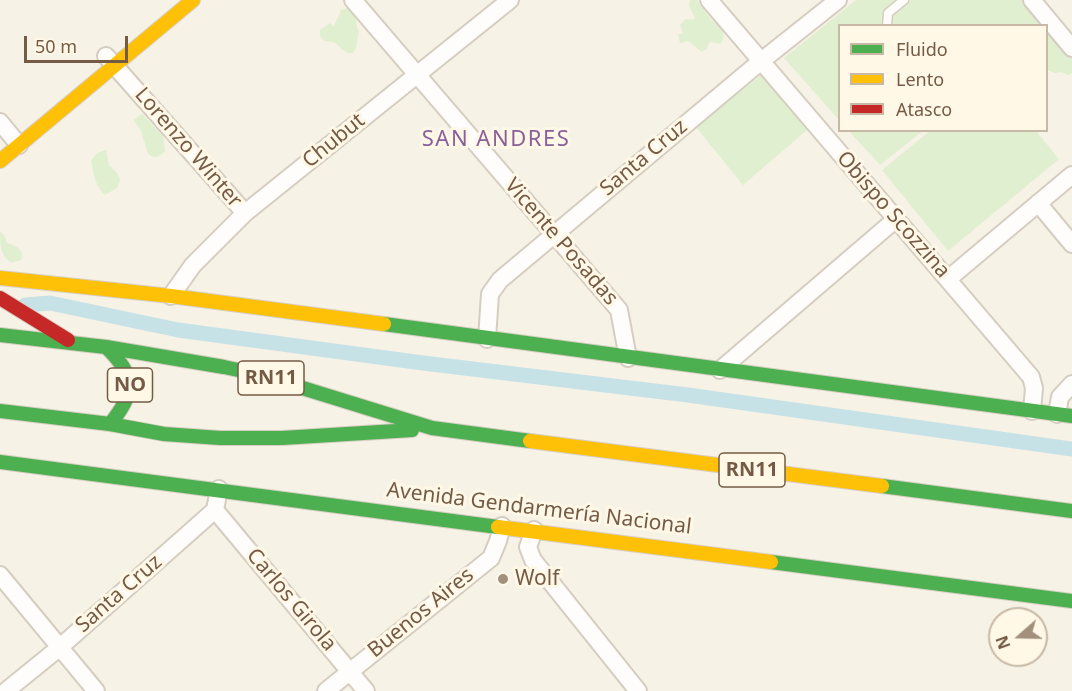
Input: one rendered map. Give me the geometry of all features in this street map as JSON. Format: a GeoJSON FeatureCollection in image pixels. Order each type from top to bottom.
{"type":"FeatureCollection","features":[{"type":"Feature","properties":{"kind":"main road"},"geometry":{"type":"LineString","coordinates":[[111,60],[173,0]]}},
{"type":"Feature","properties":{"kind":"main road"},"geometry":{"type":"LineString","coordinates":[[0,161],[10,142],[111,60],[193,0]]}},
{"type":"Feature","properties":{"kind":"main road"},"geometry":{"type":"LineString","coordinates":[[0,278],[171,296],[1064,415]]}},
{"type":"Feature","properties":{"kind":"main road"},"geometry":{"type":"LineString","coordinates":[[0,298],[76,344]]}},
{"type":"Feature","properties":{"kind":"main road","name":"RN11"},"geometry":{"type":"LineString","coordinates":[[0,334],[187,359],[257,374],[432,428],[1072,511]]}},
{"type":"Feature","properties":{"kind":"main road","name":"NO"},"geometry":{"type":"LineString","coordinates":[[106,347],[120,359],[127,371],[130,385],[129,397],[124,408],[110,424]]}},
{"type":"Feature","properties":{"kind":"main road","name":"RN11"},"geometry":{"type":"LineString","coordinates":[[0,411],[110,424],[164,434],[220,438],[282,438],[432,428]]}},
{"type":"Feature","properties":{"kind":"main road"},"geometry":{"type":"LineString","coordinates":[[0,420],[26,415]]}},
{"type":"Feature","properties":{"kind":"main road","name":"Avenida Gendarmería Nacional"},"geometry":{"type":"LineString","coordinates":[[0,462],[1072,601]]}},
{"type":"Feature","properties":{"kind":"street","name":"Vicente Posadas"},"geometry":{"type":"LineString","coordinates":[[353,0],[620,310],[628,358]]}},
{"type":"Feature","properties":{"kind":"street","name":"Chubut"},"geometry":{"type":"LineString","coordinates":[[171,296],[192,265],[245,213],[510,0]]}},
{"type":"Feature","properties":{"kind":"street","name":"Obispo Scozzina"},"geometry":{"type":"LineString","coordinates":[[709,0],[1031,376],[1034,388],[1032,411]]}},
{"type":"Feature","properties":{"kind":"street","name":"Santa Cruz"},"geometry":{"type":"LineString","coordinates":[[487,339],[490,294],[500,280],[553,233],[838,0]]}},
{"type":"Feature","properties":{"kind":"street"},"geometry":{"type":"LineString","coordinates":[[1032,0],[1072,48]]}},
{"type":"Feature","properties":{"kind":"street","name":"Lorenzo Winter"},"geometry":{"type":"LineString","coordinates":[[111,60],[245,213]]}},
{"type":"Feature","properties":{"kind":"street"},"geometry":{"type":"LineString","coordinates":[[0,122],[10,142]]}},
{"type":"Feature","properties":{"kind":"street"},"geometry":{"type":"LineString","coordinates":[[948,279],[1072,175]]}},
{"type":"Feature","properties":{"kind":"street"},"geometry":{"type":"LineString","coordinates":[[1038,203],[1072,244]]}},
{"type":"Feature","properties":{"kind":"street"},"geometry":{"type":"LineString","coordinates":[[720,370],[896,219]]}},
{"type":"Feature","properties":{"kind":"street"},"geometry":{"type":"LineString","coordinates":[[1064,415],[1060,396],[1072,384]]}},
{"type":"Feature","properties":{"kind":"street"},"geometry":{"type":"LineString","coordinates":[[215,510],[219,489]]}},
{"type":"Feature","properties":{"kind":"street","name":"Santa Cruz"},"geometry":{"type":"LineString","coordinates":[[6,691],[59,648],[215,510]]}},
{"type":"Feature","properties":{"kind":"street","name":"Carlos Girola"},"geometry":{"type":"LineString","coordinates":[[215,510],[366,691]]}},
{"type":"Feature","properties":{"kind":"street","name":"Buenos Aires"},"geometry":{"type":"LineString","coordinates":[[326,691],[491,558],[502,526]]}},
{"type":"Feature","properties":{"kind":"street"},"geometry":{"type":"LineString","coordinates":[[534,530],[528,547],[533,560],[638,691]]}},
{"type":"Feature","properties":{"kind":"street"},"geometry":{"type":"LineString","coordinates":[[0,575],[96,691]]}},
{"type":"Feature","properties":{"kind":"lane"},"geometry":{"type":"LineString","coordinates":[[887,24],[888,13],[904,0]]}},
{"type":"Feature","properties":{"kind":"green space"},"geometry":{"type":"Polygon","coordinates":[[[690,0],[697,0],[711,20],[721,27],[724,36],[721,44],[710,42],[702,52],[688,41],[680,43],[678,34],[683,33],[680,25],[685,19],[695,18],[689,6],[690,0]]]}},
{"type":"Feature","properties":{"kind":"green space"},"geometry":{"type":"Polygon","coordinates":[[[856,0],[1023,0],[1043,24],[838,24],[838,119],[784,58],[856,0]]]}},
{"type":"Feature","properties":{"kind":"green space"},"geometry":{"type":"Polygon","coordinates":[[[347,8],[355,15],[359,32],[353,53],[347,53],[334,42],[324,41],[320,36],[320,30],[330,23],[334,26],[341,10],[347,8]]]}},
{"type":"Feature","properties":{"kind":"green space"},"geometry":{"type":"Polygon","coordinates":[[[1048,27],[1072,39],[1072,73],[1068,75],[1062,72],[1055,73],[1048,70],[1048,27]]]}},
{"type":"Feature","properties":{"kind":"green space"},"geometry":{"type":"Polygon","coordinates":[[[762,75],[807,130],[743,185],[695,126],[762,75]]]}},
{"type":"Feature","properties":{"kind":"green space"},"geometry":{"type":"Polygon","coordinates":[[[143,114],[163,134],[165,151],[159,156],[148,154],[141,131],[134,120],[143,114]]]}},
{"type":"Feature","properties":{"kind":"green space"},"geometry":{"type":"Polygon","coordinates":[[[850,132],[922,132],[880,165],[850,132]]]}},
{"type":"Feature","properties":{"kind":"green space"},"geometry":{"type":"Polygon","coordinates":[[[929,132],[1037,132],[1059,159],[948,251],[882,170],[929,132]]]}},
{"type":"Feature","properties":{"kind":"green space"},"geometry":{"type":"Polygon","coordinates":[[[106,150],[109,165],[120,180],[117,188],[105,195],[97,184],[91,161],[97,153],[106,150]]]}},
{"type":"Feature","properties":{"kind":"green space"},"geometry":{"type":"Polygon","coordinates":[[[0,231],[7,243],[21,251],[21,260],[11,263],[5,256],[0,231]]]}},
{"type":"Feature","properties":{"kind":"waterway"},"geometry":{"type":"LineString","coordinates":[[25,305],[50,303],[178,330],[688,395],[1072,449]]}},
{"type":"Feature","properties":{"kind":"traffic: fast"},"geometry":{"type":"LineString","coordinates":[[384,324],[1072,416]]}},
{"type":"Feature","properties":{"kind":"traffic: fast"},"geometry":{"type":"LineString","coordinates":[[0,335],[106,347],[224,367],[257,374],[432,428],[530,441]]}},
{"type":"Feature","properties":{"kind":"traffic: fast"},"geometry":{"type":"LineString","coordinates":[[106,347],[123,367],[129,384],[125,403],[110,424]]}},
{"type":"Feature","properties":{"kind":"traffic: fast"},"geometry":{"type":"LineString","coordinates":[[0,411],[110,424],[164,434],[220,438],[282,438],[412,430]]}},
{"type":"Feature","properties":{"kind":"traffic: fast"},"geometry":{"type":"LineString","coordinates":[[0,462],[498,527]]}},
{"type":"Feature","properties":{"kind":"traffic: fast"},"geometry":{"type":"LineString","coordinates":[[882,486],[1072,511]]}},
{"type":"Feature","properties":{"kind":"traffic: fast"},"geometry":{"type":"LineString","coordinates":[[771,562],[1072,601]]}},
{"type":"Feature","properties":{"kind":"traffic: slow"},"geometry":{"type":"LineString","coordinates":[[0,161],[193,0]]}},
{"type":"Feature","properties":{"kind":"traffic: slow"},"geometry":{"type":"LineString","coordinates":[[0,278],[171,296],[384,324]]}},
{"type":"Feature","properties":{"kind":"traffic: slow"},"geometry":{"type":"LineString","coordinates":[[530,441],[882,486]]}},
{"type":"Feature","properties":{"kind":"traffic: slow"},"geometry":{"type":"LineString","coordinates":[[498,527],[771,562]]}},
{"type":"Feature","properties":{"kind":"traffic: jam"},"geometry":{"type":"LineString","coordinates":[[0,298],[68,340]]}},
{"type":"Feature","properties":{"kind":"place","name":"Wolf"},"geometry":{"type":"Point","coordinates":[503,579]}},
{"type":"Feature","properties":{"kind":"district","name":"SAN ANDRES"},"geometry":{"type":"Point","coordinates":[496,140]}}]}
